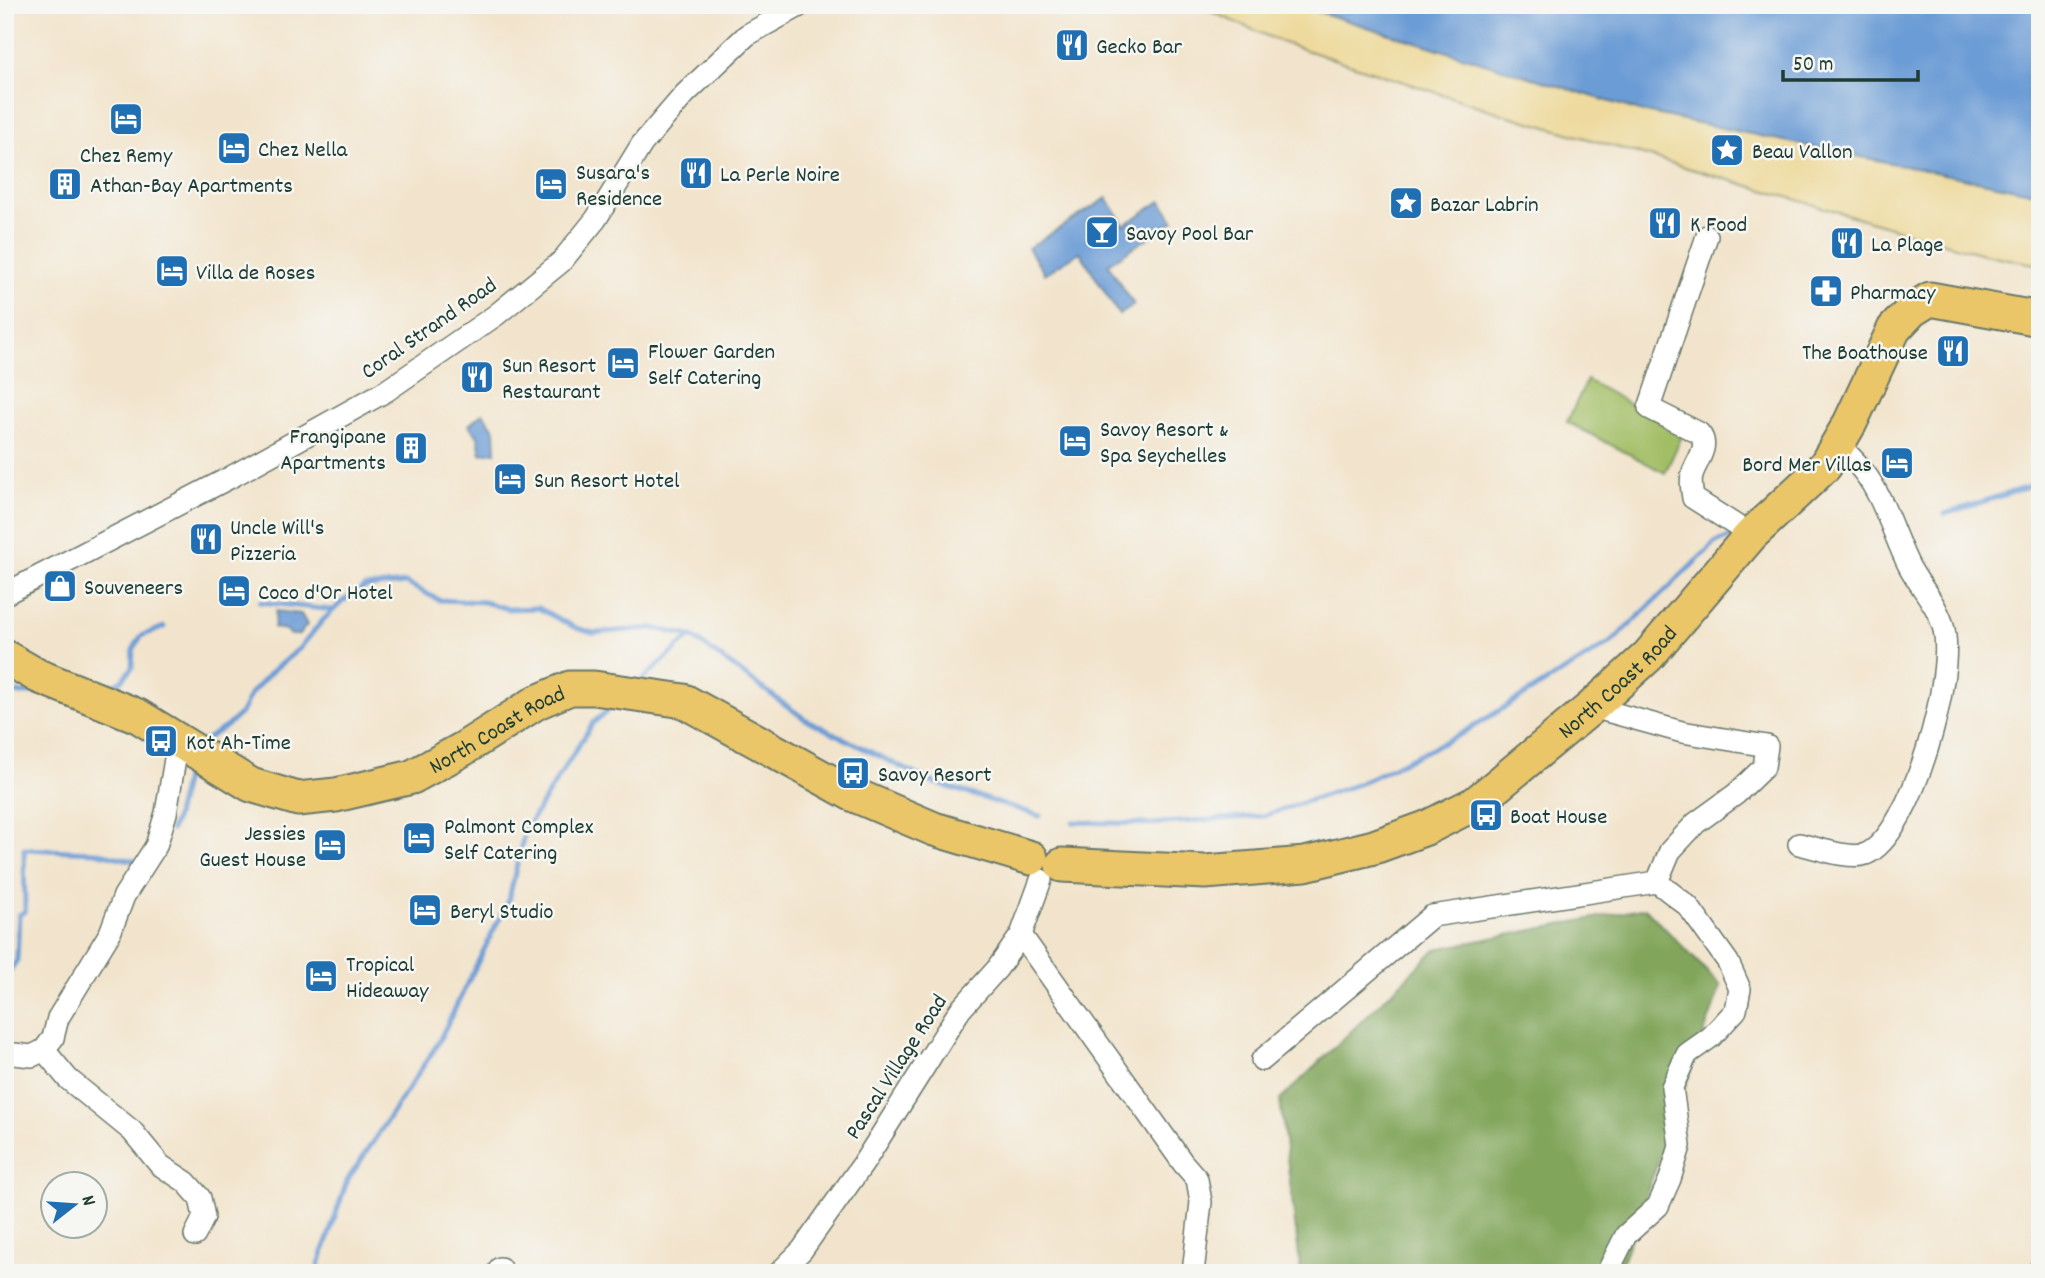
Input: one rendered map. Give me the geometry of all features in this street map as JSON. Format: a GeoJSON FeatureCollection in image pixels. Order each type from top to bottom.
{"type":"FeatureCollection","features":[{"type":"Feature","properties":{"kind":"main road","name":"North Coast Road"},"geometry":{"type":"LineString","coordinates":[[5,657],[38,676],[138,716],[251,785],[298,799],[336,795],[412,777],[463,749],[537,702],[570,688],[594,688],[684,701],[852,794],[934,830],[1045,868],[1205,872],[1304,864],[1374,847],[1426,828],[1476,803],[1592,707],[1648,656],[1751,535],[1825,466],[1850,423],[1894,329],[1912,310],[1930,299],[2040,319]]}},
{"type":"Feature","properties":{"kind":"street","name":"Coral Strand Road"},"geometry":{"type":"LineString","coordinates":[[5,594],[231,477],[386,391],[496,315],[561,262],[596,219],[642,144],[685,94],[747,35],[801,5]]}},
{"type":"Feature","properties":{"kind":"street"},"geometry":{"type":"LineString","coordinates":[[1707,236],[1649,408],[1704,438],[1705,446],[1692,474],[1693,499],[1751,535]]}},
{"type":"Feature","properties":{"kind":"street"},"geometry":{"type":"LineString","coordinates":[[1799,844],[1854,857],[1869,853],[1891,832],[1922,771],[1944,682],[1946,643],[1940,618],[1910,567],[1865,472],[1838,444]]}},
{"type":"Feature","properties":{"kind":"street"},"geometry":{"type":"LineString","coordinates":[[1592,707],[1682,732],[1767,746],[1764,767],[1736,794],[1696,823],[1670,851],[1657,882]]}},
{"type":"Feature","properties":{"kind":"street"},"geometry":{"type":"LineString","coordinates":[[5,1054],[32,1056],[44,1050],[53,1038],[58,1018],[110,933],[124,896],[156,846],[181,741]]}},
{"type":"Feature","properties":{"kind":"street","name":"Pascal Village Road"},"geometry":{"type":"LineString","coordinates":[[779,1273],[802,1250],[863,1164],[960,1010],[997,969],[1021,935],[1045,868]]}},
{"type":"Feature","properties":{"kind":"street"},"geometry":{"type":"LineString","coordinates":[[1262,1060],[1432,916],[1657,882],[1688,906],[1728,962],[1740,989],[1736,1010],[1711,1037],[1687,1054],[1672,1087],[1679,1146],[1670,1180],[1658,1206],[1626,1235],[1607,1273]]}},
{"type":"Feature","properties":{"kind":"street"},"geometry":{"type":"LineString","coordinates":[[1021,935],[1197,1179],[1201,1202],[1193,1273]]}},
{"type":"Feature","properties":{"kind":"street"},"geometry":{"type":"LineString","coordinates":[[44,1050],[68,1079],[132,1130],[160,1165],[186,1182],[200,1198],[204,1217],[195,1235]]}},
{"type":"Feature","properties":{"kind":"green space"},"geometry":{"type":"Polygon","coordinates":[[[1587,380],[1683,434],[1665,473],[1567,422],[1587,380]]]}},
{"type":"Feature","properties":{"kind":"green space"},"geometry":{"type":"Polygon","coordinates":[[[1645,908],[1721,986],[1618,1273],[1301,1273],[1280,1100],[1436,949],[1645,908]]]}},
{"type":"Feature","properties":{"kind":"sand","name":"Beau Vallon"},"geometry":{"type":"Polygon","coordinates":[[[1196,5],[1296,5],[1640,111],[2040,194],[2040,265],[1983,254],[1506,115],[1281,42],[1196,5]]]}},
{"type":"Feature","properties":{"kind":"water"},"geometry":{"type":"Polygon","coordinates":[[[1296,5],[2040,5],[2040,194],[1640,111],[1296,5]]]}},
{"type":"Feature","properties":{"kind":"water"},"geometry":{"type":"Polygon","coordinates":[[[1107,198],[1124,225],[1161,201],[1174,221],[1108,264],[1134,305],[1119,315],[1080,252],[1045,274],[1028,248],[1107,198]]]}},
{"type":"Feature","properties":{"kind":"water"},"geometry":{"type":"Polygon","coordinates":[[[483,413],[495,430],[496,452],[481,454],[478,437],[469,425],[483,413]]]}},
{"type":"Feature","properties":{"kind":"water"},"geometry":{"type":"Polygon","coordinates":[[[276,611],[301,614],[307,625],[299,635],[290,635],[287,630],[274,628],[276,611]]]}},
{"type":"Feature","properties":{"kind":"waterway"},"geometry":{"type":"LineString","coordinates":[[1945,514],[2040,483]]}},
{"type":"Feature","properties":{"kind":"waterway"},"geometry":{"type":"LineString","coordinates":[[1073,822],[1150,824],[1263,816],[1358,784],[1461,734],[1613,641],[1716,542],[1731,537]]}},
{"type":"Feature","properties":{"kind":"waterway"},"geometry":{"type":"LineString","coordinates":[[203,741],[227,726],[241,713],[251,693],[300,648],[343,601],[365,587],[406,583],[439,600],[484,602],[508,609],[538,608],[576,628],[594,633],[653,628],[691,636],[805,719],[929,781],[1040,816]]}},
{"type":"Feature","properties":{"kind":"waterway"},"geometry":{"type":"LineString","coordinates":[[260,602],[333,610]]}},
{"type":"Feature","properties":{"kind":"waterway"},"geometry":{"type":"LineString","coordinates":[[105,689],[122,680],[132,668],[133,650],[141,636],[164,627]]}},
{"type":"Feature","properties":{"kind":"waterway"},"geometry":{"type":"LineString","coordinates":[[642,680],[691,636]]}},
{"type":"Feature","properties":{"kind":"waterway"},"geometry":{"type":"LineString","coordinates":[[5,693],[41,693]]}},
{"type":"Feature","properties":{"kind":"waterway"},"geometry":{"type":"LineString","coordinates":[[316,1273],[347,1181],[437,1045],[509,899],[525,830],[593,723],[613,706]]}},
{"type":"Feature","properties":{"kind":"waterway"},"geometry":{"type":"LineString","coordinates":[[171,830],[189,762]]}},
{"type":"Feature","properties":{"kind":"waterway"},"geometry":{"type":"LineString","coordinates":[[5,978],[17,960],[19,915],[25,911],[24,849],[95,852],[139,862]]}},
{"type":"Feature","properties":{"kind":"place","name":"Gecko Bar"},"geometry":{"type":"Point","coordinates":[1072,45]}},
{"type":"Feature","properties":{"kind":"place","name":"Chez Remy"},"geometry":{"type":"Point","coordinates":[126,119]}},
{"type":"Feature","properties":{"kind":"place","name":"Chez Nella"},"geometry":{"type":"Point","coordinates":[234,148]}},
{"type":"Feature","properties":{"kind":"place","name":"Beau Vallon"},"geometry":{"type":"Point","coordinates":[1727,150]}},
{"type":"Feature","properties":{"kind":"place","name":"La Perle Noire"},"geometry":{"type":"Point","coordinates":[696,173]}},
{"type":"Feature","properties":{"kind":"place","name":"Athan-Bay Apartments"},"geometry":{"type":"Point","coordinates":[65,184]}},
{"type":"Feature","properties":{"kind":"place","name":"Susara's Residence"},"geometry":{"type":"Point","coordinates":[551,184]}},
{"type":"Feature","properties":{"kind":"place","name":"Bazar Labrin"},"geometry":{"type":"Point","coordinates":[1406,203]}},
{"type":"Feature","properties":{"kind":"place","name":"K Food"},"geometry":{"type":"Point","coordinates":[1665,223]}},
{"type":"Feature","properties":{"kind":"place","name":"Savoy Pool Bar"},"geometry":{"type":"Point","coordinates":[1102,232]}},
{"type":"Feature","properties":{"kind":"place","name":"La Plage"},"geometry":{"type":"Point","coordinates":[1847,243]}},
{"type":"Feature","properties":{"kind":"place","name":"Villa de Roses"},"geometry":{"type":"Point","coordinates":[172,271]}},
{"type":"Feature","properties":{"kind":"place","name":"Pharmacy"},"geometry":{"type":"Point","coordinates":[1826,291]}},
{"type":"Feature","properties":{"kind":"place","name":"The Boathouse"},"geometry":{"type":"Point","coordinates":[1953,351]}},
{"type":"Feature","properties":{"kind":"place","name":"Flower Garden Self Catering"},"geometry":{"type":"Point","coordinates":[623,363]}},
{"type":"Feature","properties":{"kind":"place","name":"Sun Resort Restaurant"},"geometry":{"type":"Point","coordinates":[477,377]}},
{"type":"Feature","properties":{"kind":"place","name":"Savoy Resort & Spa Seychelles"},"geometry":{"type":"Point","coordinates":[1075,441]}},
{"type":"Feature","properties":{"kind":"place","name":"Frangipane Apartments"},"geometry":{"type":"Point","coordinates":[411,448]}},
{"type":"Feature","properties":{"kind":"place","name":"Bord Mer Villas"},"geometry":{"type":"Point","coordinates":[1897,463]}},
{"type":"Feature","properties":{"kind":"place","name":"Sun Resort Hotel"},"geometry":{"type":"Point","coordinates":[510,479]}},
{"type":"Feature","properties":{"kind":"place","name":"Uncle Will's Pizzeria"},"geometry":{"type":"Point","coordinates":[206,539]}},
{"type":"Feature","properties":{"kind":"place","name":"Souveneers"},"geometry":{"type":"Point","coordinates":[60,586]}},
{"type":"Feature","properties":{"kind":"place","name":"Coco d'Or Hotel"},"geometry":{"type":"Point","coordinates":[234,591]}},
{"type":"Feature","properties":{"kind":"place","name":"Kot Ah-Time"},"geometry":{"type":"Point","coordinates":[161,741]}},
{"type":"Feature","properties":{"kind":"place","name":"Savoy Resort"},"geometry":{"type":"Point","coordinates":[853,773]}},
{"type":"Feature","properties":{"kind":"place","name":"Boat House"},"geometry":{"type":"Point","coordinates":[1486,815]}},
{"type":"Feature","properties":{"kind":"place","name":"Palmont Complex Self Catering"},"geometry":{"type":"Point","coordinates":[419,838]}},
{"type":"Feature","properties":{"kind":"place","name":"Jessies Guest House"},"geometry":{"type":"Point","coordinates":[330,845]}},
{"type":"Feature","properties":{"kind":"place","name":"Beryl Studio"},"geometry":{"type":"Point","coordinates":[425,910]}},
{"type":"Feature","properties":{"kind":"place","name":"Tropical Hideaway"},"geometry":{"type":"Point","coordinates":[321,976]}}]}
